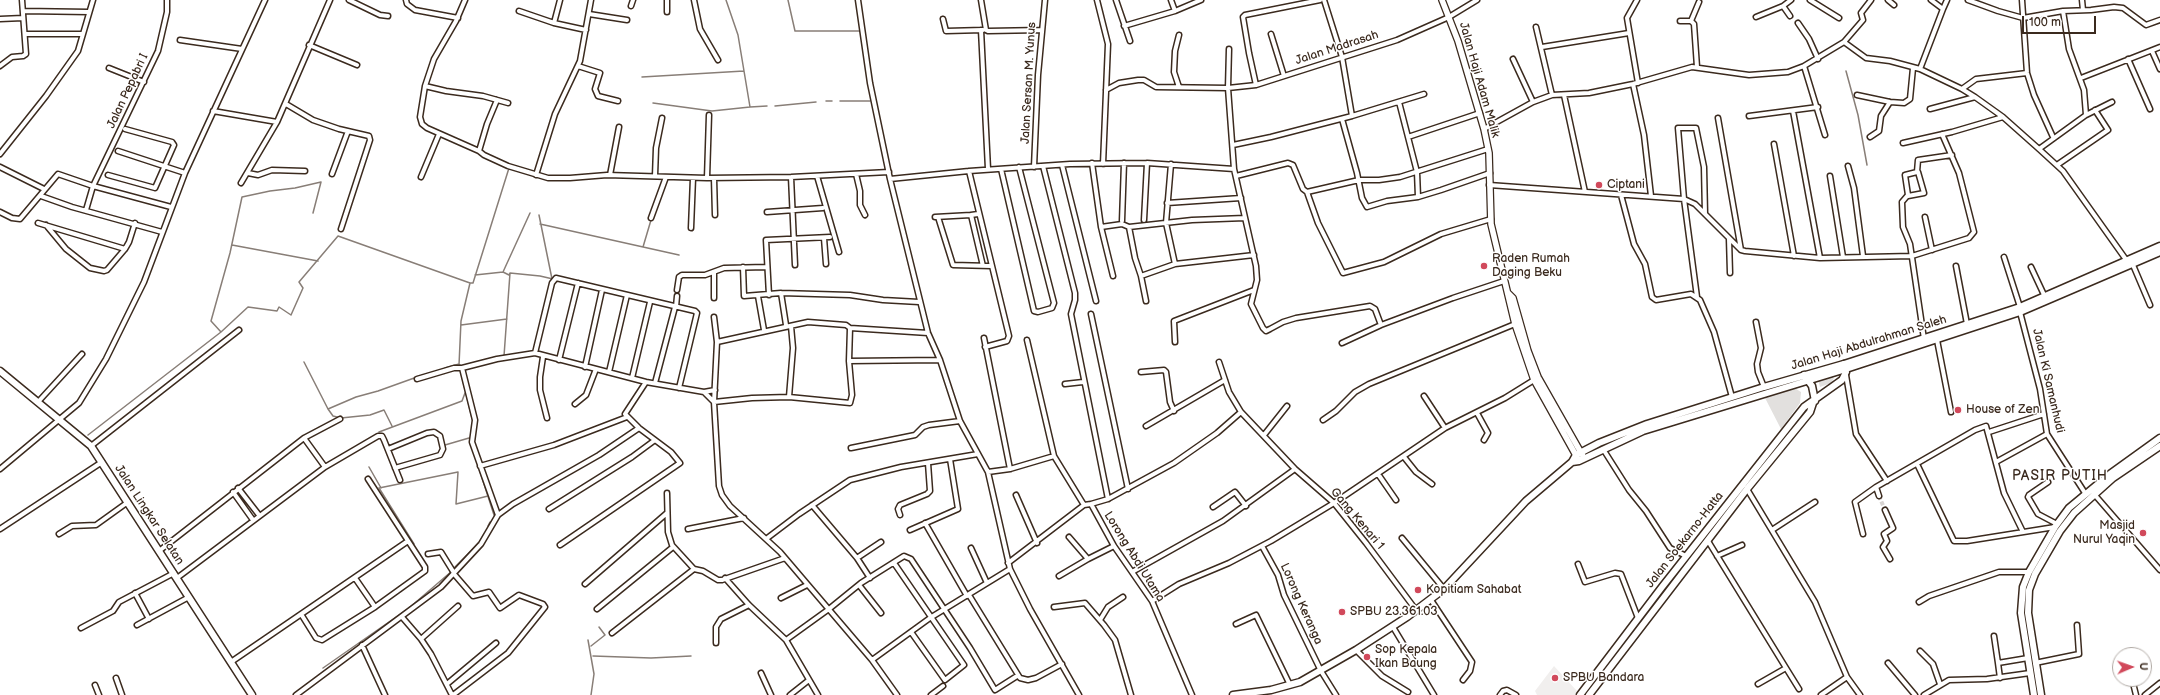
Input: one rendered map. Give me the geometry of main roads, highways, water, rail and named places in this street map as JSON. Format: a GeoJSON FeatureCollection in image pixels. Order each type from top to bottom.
{"type":"FeatureCollection","features":[{"type":"Feature","properties":{"kind":"main road","name":"Jalan Haji Adam Malik"},"geometry":{"type":"LineString","coordinates":[[1442,0],[1449,16],[1484,129],[1488,149],[1490,173],[1489,185],[1491,220],[1515,324],[1534,380],[1580,457]]}},
{"type":"Feature","properties":{"kind":"main road","name":"Jalan Haji Abdulrahman Saleh"},"geometry":{"type":"LineString","coordinates":[[1580,457],[1634,429],[1764,387],[1845,370],[1937,340],[2020,310],[2110,271],[2127,261],[2160,246]]}},
{"type":"Feature","properties":{"kind":"main road","name":"Jalan Haji Abdulrahman Saleh"},"geometry":{"type":"LineString","coordinates":[[1845,370],[1967,324],[2020,310],[2045,297],[2110,271],[2133,265],[2160,252]]}},
{"type":"Feature","properties":{"kind":"main road"},"geometry":{"type":"LineString","coordinates":[[1233,695],[1290,685],[1321,671],[1393,627],[1444,589],[1526,501],[1563,469],[1580,457],[1538,377],[1528,351],[1513,298],[1508,293]]}},
{"type":"Feature","properties":{"kind":"main road","name":"Jalan Soekarno-Hatta"},"geometry":{"type":"LineString","coordinates":[[1589,695],[1708,541],[1712,530],[1800,413],[1804,408],[1839,384],[1845,370]]}},
{"type":"Feature","properties":{"kind":"main road","name":"Jalan Lingkar Selatan"},"geometry":{"type":"LineString","coordinates":[[0,371],[91,446],[252,695]]}},
{"type":"Feature","properties":{"kind":"main road","name":"Jalan Haji Abdulrahman Saleh"},"geometry":{"type":"LineString","coordinates":[[1580,457],[1643,431],[1806,378]]}},
{"type":"Feature","properties":{"kind":"main road"},"geometry":{"type":"LineString","coordinates":[[1806,378],[1813,390],[1814,402]]}},
{"type":"Feature","properties":{"kind":"main road","name":"Jalan Soekarno-Hatta"},"geometry":{"type":"LineString","coordinates":[[1580,695],[1686,556],[1712,530],[1747,490],[1810,412],[1814,402]]}},
{"type":"Feature","properties":{"kind":"main road"},"geometry":{"type":"LineString","coordinates":[[2034,695],[2020,613],[2021,601],[2029,572],[2056,525],[2085,493],[2160,438]]}},
{"type":"Feature","properties":{"kind":"main road"},"geometry":{"type":"LineString","coordinates":[[2041,695],[2028,613],[2029,590],[2035,574],[2060,531],[2074,513],[2113,478],[2160,446]]}},
{"type":"Feature","properties":{"kind":"waterway"},"geometry":{"type":"LineString","coordinates":[[726,0],[738,35],[744,71]]}},
{"type":"Feature","properties":{"kind":"waterway"},"geometry":{"type":"LineString","coordinates":[[788,0],[795,31],[859,31]]}},
{"type":"Feature","properties":{"kind":"waterway"},"geometry":{"type":"LineString","coordinates":[[642,77],[744,71],[750,107],[767,106]]}},
{"type":"Feature","properties":{"kind":"waterway"},"geometry":{"type":"LineString","coordinates":[[1846,71],[1858,115],[1867,165]]}},
{"type":"Feature","properties":{"kind":"waterway"},"geometry":{"type":"LineString","coordinates":[[826,101],[832,101]]}},
{"type":"Feature","properties":{"kind":"waterway"},"geometry":{"type":"LineString","coordinates":[[840,101],[870,101]]}},
{"type":"Feature","properties":{"kind":"waterway"},"geometry":{"type":"LineString","coordinates":[[775,106],[816,102]]}},
{"type":"Feature","properties":{"kind":"waterway"},"geometry":{"type":"LineString","coordinates":[[653,103],[712,111],[750,107]]}},
{"type":"Feature","properties":{"kind":"waterway"},"geometry":{"type":"LineString","coordinates":[[459,365],[461,321],[470,283],[473,283],[509,168]]}},
{"type":"Feature","properties":{"kind":"waterway"},"geometry":{"type":"LineString","coordinates":[[313,213],[321,182],[242,197],[230,253],[211,321],[221,332],[248,307],[277,311],[279,307],[291,315],[303,288],[299,282],[338,236],[470,283]]}},
{"type":"Feature","properties":{"kind":"waterway"},"geometry":{"type":"LineString","coordinates":[[503,272],[530,213]]}},
{"type":"Feature","properties":{"kind":"waterway"},"geometry":{"type":"LineString","coordinates":[[539,215],[552,279]]}},
{"type":"Feature","properties":{"kind":"waterway"},"geometry":{"type":"LineString","coordinates":[[643,247],[651,220]]}},
{"type":"Feature","properties":{"kind":"waterway"},"geometry":{"type":"LineString","coordinates":[[540,224],[679,255]]}},
{"type":"Feature","properties":{"kind":"waterway"},"geometry":{"type":"LineString","coordinates":[[232,245],[318,261]]}},
{"type":"Feature","properties":{"kind":"waterway"},"geometry":{"type":"LineString","coordinates":[[475,275],[503,272],[509,275],[510,273],[553,279]]}},
{"type":"Feature","properties":{"kind":"waterway"},"geometry":{"type":"LineString","coordinates":[[504,356],[510,273]]}},
{"type":"Feature","properties":{"kind":"waterway"},"geometry":{"type":"LineString","coordinates":[[681,310],[687,311]]}},
{"type":"Feature","properties":{"kind":"waterway"},"geometry":{"type":"LineString","coordinates":[[461,325],[507,319]]}},
{"type":"Feature","properties":{"kind":"waterway"},"geometry":{"type":"LineString","coordinates":[[88,435],[221,332]]}},
{"type":"Feature","properties":{"kind":"waterway"},"geometry":{"type":"LineString","coordinates":[[469,364],[496,357]]}},
{"type":"Feature","properties":{"kind":"waterway"},"geometry":{"type":"LineString","coordinates":[[304,362],[328,409],[356,397],[417,377]]}},
{"type":"Feature","properties":{"kind":"waterway"},"geometry":{"type":"LineString","coordinates":[[445,368],[459,364],[462,367]]}},
{"type":"Feature","properties":{"kind":"waterway"},"geometry":{"type":"LineString","coordinates":[[461,373],[473,422],[470,441]]}},
{"type":"Feature","properties":{"kind":"waterway"},"geometry":{"type":"LineString","coordinates":[[379,432],[462,401],[465,393]]}},
{"type":"Feature","properties":{"kind":"waterway"},"geometry":{"type":"LineString","coordinates":[[328,409],[333,416],[341,418],[370,415],[384,410],[392,426]]}},
{"type":"Feature","properties":{"kind":"waterway"},"geometry":{"type":"LineString","coordinates":[[445,445],[469,438]]}},
{"type":"Feature","properties":{"kind":"waterway"},"geometry":{"type":"LineString","coordinates":[[475,456],[494,515]]}},
{"type":"Feature","properties":{"kind":"waterway"},"geometry":{"type":"LineString","coordinates":[[369,467],[381,488]]}},
{"type":"Feature","properties":{"kind":"waterway"},"geometry":{"type":"LineString","coordinates":[[414,544],[379,488],[458,472],[456,504],[488,496]]}},
{"type":"Feature","properties":{"kind":"waterway"},"geometry":{"type":"LineString","coordinates":[[488,526],[490,522]]}},
{"type":"Feature","properties":{"kind":"waterway"},"geometry":{"type":"LineString","coordinates":[[455,567],[479,543],[484,534]]}},
{"type":"Feature","properties":{"kind":"waterway"},"geometry":{"type":"LineString","coordinates":[[323,668],[409,608],[452,571]]}},
{"type":"Feature","properties":{"kind":"waterway"},"geometry":{"type":"LineString","coordinates":[[591,646],[605,635],[599,627]]}},
{"type":"Feature","properties":{"kind":"waterway"},"geometry":{"type":"LineString","coordinates":[[588,640],[594,674],[591,695]]}},
{"type":"Feature","properties":{"kind":"waterway"},"geometry":{"type":"LineString","coordinates":[[593,656],[651,658],[691,656]]}},
{"type":"Feature","properties":{"kind":"tunnel"},"geometry":{"type":"LineString","coordinates":[[1879,496],[1885,510]]}},
{"type":"Feature","properties":{"kind":"place","name":"Ciptani"},"geometry":{"type":"Point","coordinates":[1599,185]}},
{"type":"Feature","properties":{"kind":"place","name":"Raden Rumah Daging Beku"},"geometry":{"type":"Point","coordinates":[1484,266]}},
{"type":"Feature","properties":{"kind":"place","name":"House of Zen"},"geometry":{"type":"Point","coordinates":[1958,410]}},
{"type":"Feature","properties":{"kind":"place","name":"Masjid Nurul Yaqin"},"geometry":{"type":"Point","coordinates":[2143,533]}},
{"type":"Feature","properties":{"kind":"place","name":"Kopitiam Sahabat"},"geometry":{"type":"Point","coordinates":[1418,590]}},
{"type":"Feature","properties":{"kind":"place","name":"SPBU 23.361.03"},"geometry":{"type":"Point","coordinates":[1342,612]}},
{"type":"Feature","properties":{"kind":"place","name":"Sop Kepala Ikan Baung"},"geometry":{"type":"Point","coordinates":[1367,657]}},
{"type":"Feature","properties":{"kind":"place","name":"SPBU Bandara"},"geometry":{"type":"Point","coordinates":[1555,678]}},
{"type":"Feature","properties":{"kind":"district","name":"PASIR PUTIH"},"geometry":{"type":"Point","coordinates":[2060,476]}}]}
